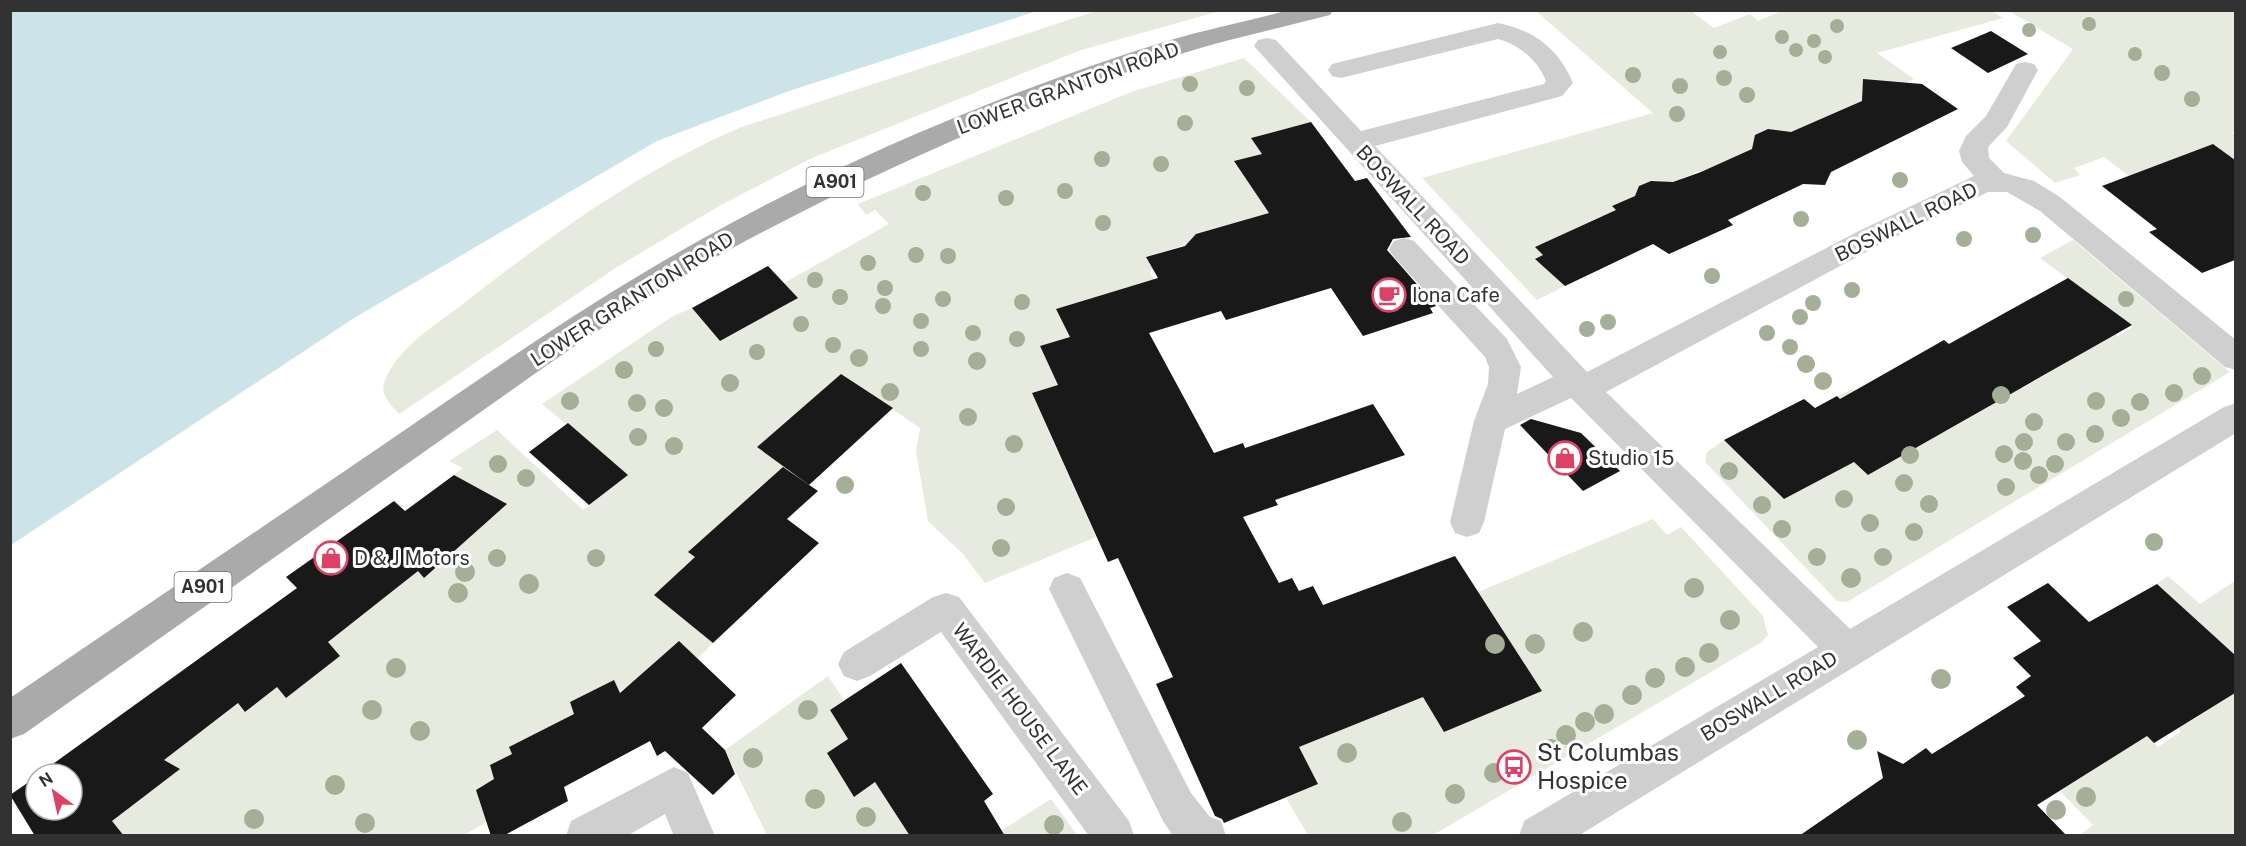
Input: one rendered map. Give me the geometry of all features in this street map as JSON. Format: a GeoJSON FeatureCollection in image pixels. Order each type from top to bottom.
{"type":"FeatureCollection","features":[{"type":"Feature","properties":{"kind":"main road","name":"LOWER GRANTON ROAD"},"geometry":{"type":"LineString","coordinates":[[10,721],[532,359],[651,282],[724,240],[849,175],[900,152],[1096,74],[1179,46],[1322,10]]}},
{"type":"Feature","properties":{"kind":"street"},"geometry":{"type":"LineString","coordinates":[[1341,70],[1497,31],[1522,37],[1556,70],[1560,83],[1553,90],[1356,142]]}},
{"type":"Feature","properties":{"kind":"street","name":"BOSWALL ROAD"},"geometry":{"type":"LineString","coordinates":[[1267,46],[1579,385],[1846,650]]}},
{"type":"Feature","properties":{"kind":"street"},"geometry":{"type":"LineString","coordinates":[[1995,180],[1976,162],[1973,151],[1976,143],[1997,121],[2025,70]]}},
{"type":"Feature","properties":{"kind":"street","name":"BOSWALL ROAD"},"geometry":{"type":"LineString","coordinates":[[1579,385],[1871,237],[1977,185],[1995,180],[2017,185],[2050,204],[2235,358]]}},
{"type":"Feature","properties":{"kind":"street"},"geometry":{"type":"LineString","coordinates":[[1404,249],[1496,348],[1506,363],[1506,378],[1490,420],[1467,522]]}},
{"type":"Feature","properties":{"kind":"street"},"geometry":{"type":"LineString","coordinates":[[1490,420],[1579,385]]}},
{"type":"Feature","properties":{"kind":"street","name":"BOSWALL ROAD"},"geometry":{"type":"LineString","coordinates":[[1539,836],[2235,416]]}},
{"type":"Feature","properties":{"kind":"street"},"geometry":{"type":"LineString","coordinates":[[1067,589],[1177,807],[1196,832],[1206,836]]}},
{"type":"Feature","properties":{"kind":"street","name":"WARDIE HOUSE LANE"},"geometry":{"type":"LineString","coordinates":[[857,664],[946,609],[1114,836]]}},
{"type":"Feature","properties":{"kind":"street"},"geometry":{"type":"LineString","coordinates":[[586,836],[674,787],[696,836]]}},
{"type":"Feature","properties":{"kind":"shaded area"},"geometry":{"type":"Polygon","coordinates":[[[1099,10],[1220,11],[1081,50],[812,158],[719,206],[617,267],[399,414],[385,396],[383,387],[389,371],[397,359],[418,338],[562,230],[666,164],[739,128],[1099,10]]]}},
{"type":"Feature","properties":{"kind":"shaded area"},"geometry":{"type":"Polygon","coordinates":[[[1784,10],[1991,10],[2003,18],[1877,53],[1914,79],[1808,129],[1804,126],[1787,134],[1768,129],[1757,147],[1704,175],[1699,171],[1667,185],[1657,181],[1642,184],[1639,186],[1638,195],[1612,206],[1618,212],[1605,218],[1602,216],[1536,247],[1543,255],[1536,259],[1565,286],[1537,300],[1422,178],[1653,113],[1536,11],[1691,11],[1714,28],[1750,14],[1758,21],[1784,10]]]}},
{"type":"Feature","properties":{"kind":"shaded area"},"geometry":{"type":"Polygon","coordinates":[[[2009,11],[2235,11],[2236,131],[2232,133],[2235,135],[2235,160],[2213,144],[2194,151],[2217,168],[2151,193],[2104,157],[2074,168],[2080,175],[2055,183],[2006,141],[2073,49],[2009,11]]]}},
{"type":"Feature","properties":{"kind":"shaded area"},"geometry":{"type":"Polygon","coordinates":[[[1244,58],[1311,122],[1252,138],[1262,154],[1235,161],[1273,218],[1146,257],[1152,268],[1150,273],[1157,285],[1128,287],[1056,309],[1070,337],[1040,347],[1058,385],[1032,394],[1096,537],[985,583],[963,554],[928,521],[916,451],[920,428],[841,374],[757,447],[788,469],[740,513],[735,510],[689,552],[703,564],[686,565],[654,595],[713,643],[697,659],[679,641],[639,676],[641,679],[619,691],[614,680],[570,702],[574,714],[510,747],[512,754],[490,765],[494,779],[476,790],[487,822],[462,836],[97,836],[151,769],[238,703],[246,712],[267,695],[270,679],[286,697],[340,656],[325,639],[506,504],[454,475],[463,468],[449,461],[497,430],[583,510],[628,475],[542,404],[673,316],[692,308],[720,341],[797,298],[784,283],[889,224],[875,210],[866,215],[858,204],[1131,92],[1244,58]]]}},
{"type":"Feature","properties":{"kind":"shaded area"},"geometry":{"type":"Polygon","coordinates":[[[2073,240],[2230,372],[1847,602],[1837,601],[1705,462],[1707,452],[1724,440],[1784,499],[1808,486],[1841,450],[1868,475],[1887,465],[1869,447],[1884,439],[1837,396],[1853,389],[1887,417],[1885,378],[1947,431],[1989,406],[1948,344],[1960,337],[2023,388],[2064,364],[2042,347],[2037,349],[1997,317],[2011,309],[2019,316],[2097,320],[2118,336],[2133,327],[2040,258],[2073,240]]]}},
{"type":"Feature","properties":{"kind":"shaded area"},"geometry":{"type":"Polygon","coordinates":[[[1653,519],[1667,535],[1681,527],[1763,616],[1768,635],[1762,642],[1433,835],[1308,835],[1286,798],[1318,784],[1299,747],[1423,697],[1444,732],[1542,691],[1478,592],[1653,519]]]}},
{"type":"Feature","properties":{"kind":"shaded area"},"geometry":{"type":"Polygon","coordinates":[[[2168,576],[2200,604],[2235,581],[2235,655],[2157,584],[2168,576]]]}},
{"type":"Feature","properties":{"kind":"shaded area"},"geometry":{"type":"Polygon","coordinates":[[[2083,616],[2122,654],[2218,703],[2235,693],[2235,835],[2080,835],[2093,825],[2060,791],[2104,763],[2131,721],[2158,747],[2181,731],[2068,625],[2083,616]]]}},
{"type":"Feature","properties":{"kind":"shaded area"},"geometry":{"type":"Polygon","coordinates":[[[828,676],[844,700],[830,710],[848,739],[827,754],[854,797],[875,782],[910,835],[767,835],[725,750],[828,676]]]}},
{"type":"Feature","properties":{"kind":"shaded area"},"geometry":{"type":"Polygon","coordinates":[[[1051,799],[1077,835],[993,836],[1051,799]]]}},
{"type":"Feature","properties":{"kind":"water"},"geometry":{"type":"Polygon","coordinates":[[[11,10],[1037,11],[789,91],[657,141],[354,318],[11,545],[11,10]]]}},
{"type":"Feature","properties":{"kind":"building"},"geometry":{"type":"Polygon","coordinates":[[[1991,31],[2028,54],[1988,73],[1951,48],[1991,31]]]}},
{"type":"Feature","properties":{"kind":"building"},"geometry":{"type":"Polygon","coordinates":[[[1863,79],[1922,84],[1958,109],[1831,172],[1825,185],[1803,184],[1728,220],[1733,225],[1669,254],[1653,244],[1565,286],[1535,259],[1543,255],[1535,247],[1616,210],[1612,206],[1635,196],[1639,186],[1651,181],[1673,182],[1701,172],[1752,149],[1755,135],[1768,129],[1791,132],[1862,101],[1863,79]]]}},
{"type":"Feature","properties":{"kind":"building"},"geometry":{"type":"Polygon","coordinates":[[[1311,122],[1355,181],[1367,178],[1411,237],[1393,239],[1387,250],[1436,306],[1430,308],[1433,313],[1363,336],[1331,288],[1226,320],[1221,311],[1149,333],[1214,453],[1243,443],[1245,448],[1373,404],[1405,455],[1275,500],[1278,505],[1243,517],[1279,583],[1292,578],[1299,591],[1313,586],[1323,605],[1455,556],[1542,691],[1444,732],[1423,697],[1299,747],[1318,784],[1224,823],[1222,819],[1215,816],[1156,684],[1173,677],[1118,558],[1108,562],[1032,393],[1058,385],[1040,346],[1070,337],[1056,309],[1158,278],[1146,257],[1185,246],[1196,234],[1269,213],[1234,161],[1262,154],[1251,138],[1311,122]]]}},
{"type":"Feature","properties":{"kind":"building"},"geometry":{"type":"Polygon","coordinates":[[[2213,144],[2235,160],[2235,260],[2202,273],[2149,232],[2157,229],[2102,186],[2213,144]]]}},
{"type":"Feature","properties":{"kind":"building"},"geometry":{"type":"Polygon","coordinates":[[[768,266],[798,298],[720,341],[692,308],[768,266]]]}},
{"type":"Feature","properties":{"kind":"building"},"geometry":{"type":"Polygon","coordinates":[[[2068,278],[2132,325],[1868,475],[1854,462],[1784,499],[1724,440],[1804,399],[1815,408],[1837,396],[1840,399],[1944,340],[1949,344],[2068,278]]]}},
{"type":"Feature","properties":{"kind":"building"},"geometry":{"type":"Polygon","coordinates":[[[841,374],[893,408],[809,485],[757,447],[841,374]]]}},
{"type":"Feature","properties":{"kind":"building"},"geometry":{"type":"Polygon","coordinates":[[[1531,419],[1581,433],[1620,471],[1583,491],[1520,425],[1531,419]]]}},
{"type":"Feature","properties":{"kind":"building"},"geometry":{"type":"Polygon","coordinates":[[[568,423],[628,475],[589,505],[529,452],[568,423]]]}},
{"type":"Feature","properties":{"kind":"building"},"geometry":{"type":"Polygon","coordinates":[[[783,467],[818,491],[787,519],[819,543],[713,643],[654,595],[695,557],[688,552],[783,467]]]}},
{"type":"Feature","properties":{"kind":"building"},"geometry":{"type":"Polygon","coordinates":[[[454,475],[507,504],[424,578],[418,571],[328,642],[340,656],[286,698],[277,687],[245,712],[238,703],[164,760],[180,769],[112,821],[124,836],[35,836],[26,822],[84,822],[84,762],[56,762],[297,588],[286,577],[394,501],[405,511],[454,475]]]}},
{"type":"Feature","properties":{"kind":"building"},"geometry":{"type":"Polygon","coordinates":[[[2048,583],[2089,622],[2157,584],[2235,655],[2235,693],[2154,743],[2147,736],[2037,805],[2067,836],[1799,836],[1883,778],[1877,751],[1903,764],[1926,748],[1932,754],[2025,696],[2016,687],[2031,676],[2013,658],[2041,641],[2007,607],[2048,583]]]}},
{"type":"Feature","properties":{"kind":"building"},"geometry":{"type":"Polygon","coordinates":[[[679,641],[736,695],[702,728],[725,750],[735,774],[713,795],[665,751],[657,756],[650,741],[564,787],[568,801],[503,836],[491,836],[476,790],[494,779],[490,765],[512,754],[509,747],[574,714],[570,702],[614,680],[620,693],[679,641]]]}},
{"type":"Feature","properties":{"kind":"building"},"geometry":{"type":"Polygon","coordinates":[[[901,663],[993,794],[984,801],[1005,836],[910,836],[875,782],[854,797],[827,753],[848,739],[830,710],[901,663]]]}},
{"type":"Feature","properties":{"kind":"building"},"geometry":{"type":"Polygon","coordinates":[[[24,785],[24,818],[10,795],[24,785]]]}},
{"type":"Feature","properties":{"kind":"place","name":"Iona Cafe"},"geometry":{"type":"Point","coordinates":[1389,295]}},
{"type":"Feature","properties":{"kind":"place","name":"Studio 15"},"geometry":{"type":"Point","coordinates":[1565,458]}},
{"type":"Feature","properties":{"kind":"place","name":"D & J Motors"},"geometry":{"type":"Point","coordinates":[331,558]}},
{"type":"Feature","properties":{"kind":"place","name":"St Columbas Hospice"},"geometry":{"type":"Point","coordinates":[1514,767]}}]}
